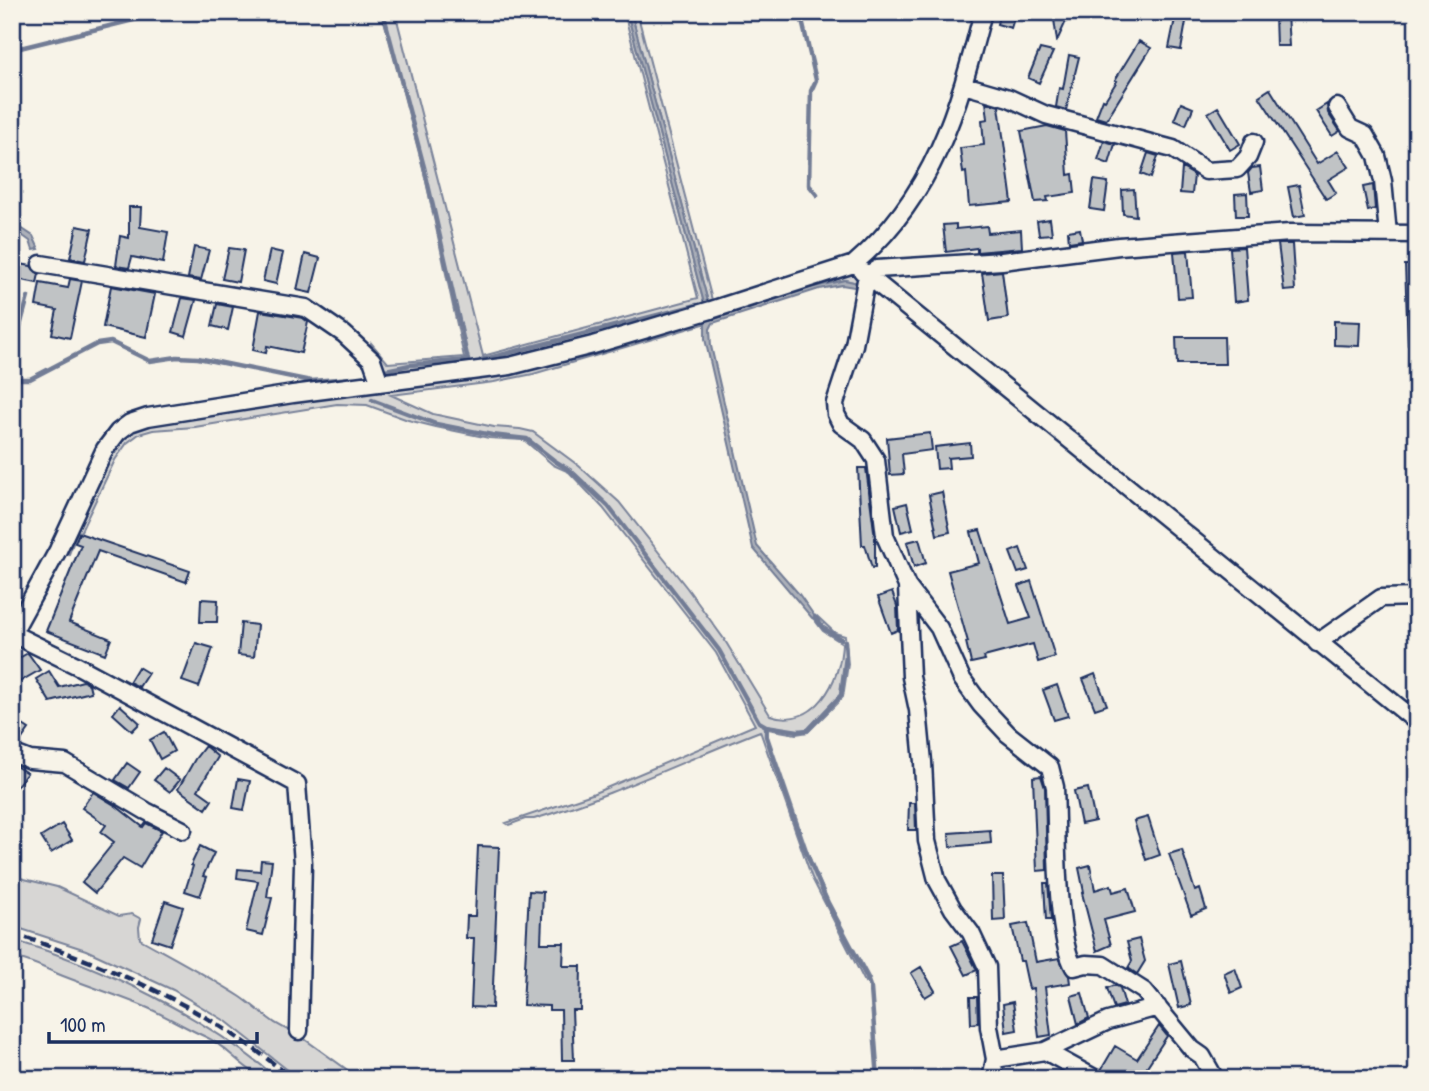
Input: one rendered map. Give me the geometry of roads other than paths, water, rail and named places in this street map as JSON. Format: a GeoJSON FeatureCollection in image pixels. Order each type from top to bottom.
{"type":"FeatureCollection","features":[{"type":"Feature","properties":{"kind":"street"},"geometry":{"type":"LineString","coordinates":[[299,1031],[303,863],[297,785],[76,665],[13,634],[58,550],[105,449],[118,432],[148,417],[293,394],[510,366],[711,310],[854,264],[876,243],[921,184],[947,135],[964,85],[983,12]]}},
{"type":"Feature","properties":{"kind":"street"},"geometry":{"type":"LineString","coordinates":[[964,85],[1009,98],[1046,115],[1173,149],[1206,171],[1237,169],[1248,157],[1254,142]]}},
{"type":"Feature","properties":{"kind":"street"},"geometry":{"type":"LineString","coordinates":[[1337,107],[1350,128],[1364,135],[1377,156],[1383,181],[1388,234]]}},
{"type":"Feature","properties":{"kind":"street"},"geometry":{"type":"LineString","coordinates":[[1214,1077],[1202,1056],[1192,1049],[1144,991],[1103,965],[1086,964],[1074,967],[1070,961],[1064,936],[1055,787],[1050,767],[1034,756],[981,705],[962,679],[939,628],[906,586],[885,536],[876,460],[863,440],[841,424],[836,415],[835,403],[854,345],[867,275],[877,269],[1002,261],[1119,246],[1290,233],[1417,234]]}},
{"type":"Feature","properties":{"kind":"street"},"geometry":{"type":"LineString","coordinates":[[41,264],[306,308],[344,334],[372,360],[380,383]]}},
{"type":"Feature","properties":{"kind":"street"},"geometry":{"type":"LineString","coordinates":[[854,264],[1417,722]]}},
{"type":"Feature","properties":{"kind":"street"},"geometry":{"type":"LineString","coordinates":[[906,586],[911,677],[918,710],[927,841],[937,880],[953,909],[971,933],[987,967],[989,1027],[995,1059],[991,1079]]}},
{"type":"Feature","properties":{"kind":"street"},"geometry":{"type":"LineString","coordinates":[[1317,643],[1381,598],[1417,597]]}},
{"type":"Feature","properties":{"kind":"street"},"geometry":{"type":"LineString","coordinates":[[12,753],[30,760],[65,763],[183,830]]}},
{"type":"Feature","properties":{"kind":"street"},"geometry":{"type":"LineString","coordinates":[[995,1059],[1045,1051],[1108,1021],[1158,1007]]}},
{"type":"Feature","properties":{"kind":"street"},"geometry":{"type":"LineString","coordinates":[[1045,1051],[1096,1079]]}},
{"type":"Feature","properties":{"kind":"waterway"},"geometry":{"type":"LineString","coordinates":[[12,50],[166,12]]}},
{"type":"Feature","properties":{"kind":"waterway"},"geometry":{"type":"LineString","coordinates":[[381,371],[410,365],[468,360],[424,167],[383,12]]}},
{"type":"Feature","properties":{"kind":"waterway"},"geometry":{"type":"LineString","coordinates":[[800,12],[816,80],[811,91],[809,185],[817,195]]}},
{"type":"Feature","properties":{"kind":"waterway"},"geometry":{"type":"LineString","coordinates":[[12,356],[28,297]]}},
{"type":"Feature","properties":{"kind":"waterway"},"geometry":{"type":"LineString","coordinates":[[481,360],[697,305]]}},
{"type":"Feature","properties":{"kind":"waterway"},"geometry":{"type":"LineString","coordinates":[[12,379],[30,379],[97,344],[111,342],[150,361],[177,357],[198,358],[311,381],[353,378]]}},
{"type":"Feature","properties":{"kind":"waterway"},"geometry":{"type":"LineString","coordinates":[[372,400],[436,424],[527,439],[571,471],[608,506],[719,650],[759,722],[766,726],[766,736],[801,840],[828,904],[867,978],[871,989],[878,1079]]}},
{"type":"Feature","properties":{"kind":"waterway"},"geometry":{"type":"LineString","coordinates":[[815,617],[823,628],[841,639]]}},
{"type":"Feature","properties":{"kind":"waterway"},"geometry":{"type":"LineString","coordinates":[[766,726],[808,730],[841,695],[846,656],[845,641]]}},
{"type":"Feature","properties":{"kind":"railway"},"geometry":{"type":"LineString","coordinates":[[12,933],[86,960],[194,1011],[228,1031],[292,1079]]}}]}
